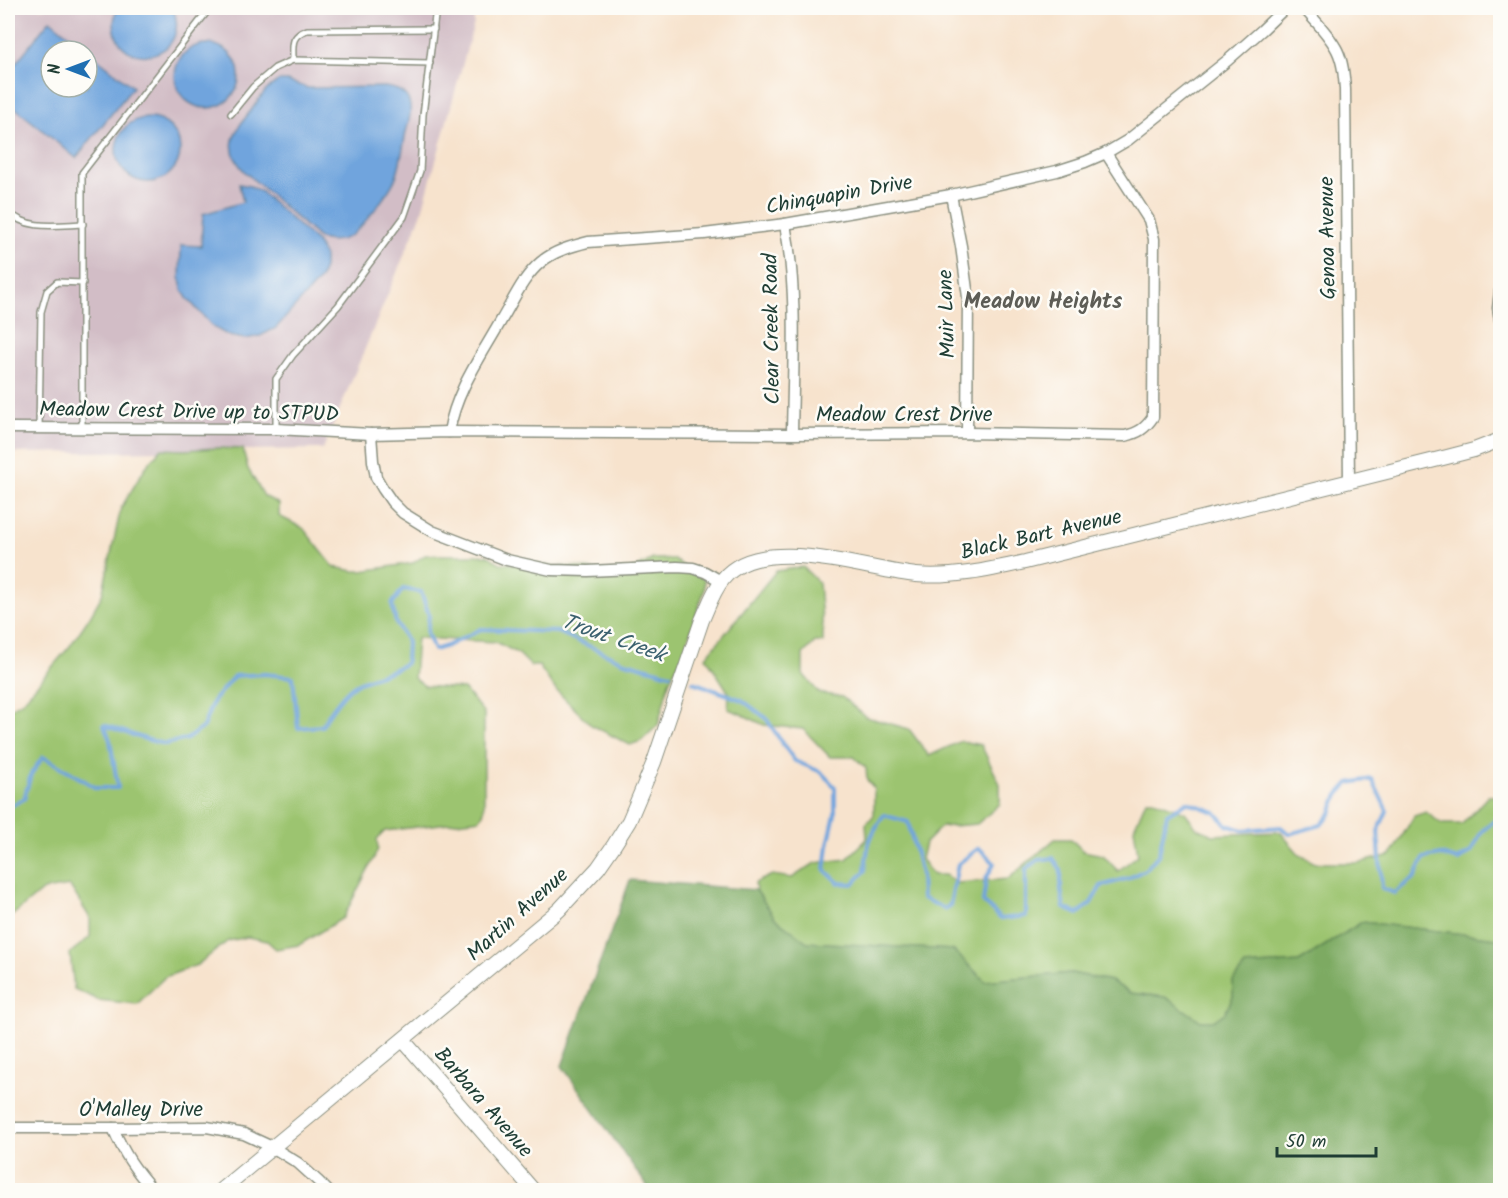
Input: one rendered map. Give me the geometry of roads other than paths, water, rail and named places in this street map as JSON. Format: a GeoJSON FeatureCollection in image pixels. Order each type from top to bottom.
{"type":"FeatureCollection","features":[{"type":"Feature","properties":{"kind":"street","name":"Chinquapin Drive"},"geometry":{"type":"LineString","coordinates":[[449,432],[452,417],[466,382],[526,278],[542,261],[559,251],[588,242],[704,234],[785,224],[951,195],[1057,171],[1085,162],[1128,140],[1228,60],[1285,8]]}},
{"type":"Feature","properties":{"kind":"street","name":"Genoa Avenue"},"geometry":{"type":"LineString","coordinates":[[1304,8],[1329,37],[1337,51],[1343,69],[1345,89],[1349,481]]}},
{"type":"Feature","properties":{"kind":"street","name":"Meadow Crest Drive"},"geometry":{"type":"LineString","coordinates":[[370,434],[449,432],[967,433],[1125,436],[1137,433],[1146,428],[1153,417],[1154,239],[1149,220],[1106,153]]}},
{"type":"Feature","properties":{"kind":"street","name":"Muir Lane"},"geometry":{"type":"LineString","coordinates":[[951,195],[962,246],[968,297],[967,433]]}},
{"type":"Feature","properties":{"kind":"street","name":"Clear Creek Road"},"geometry":{"type":"LineString","coordinates":[[785,224],[794,296],[792,434]]}},
{"type":"Feature","properties":{"kind":"street"},"geometry":{"type":"LineString","coordinates":[[1500,291],[1498,308],[1500,320]]}},
{"type":"Feature","properties":{"kind":"street","name":"Meadow Crest Drive up to STPUD"},"geometry":{"type":"LineString","coordinates":[[8,428],[276,429],[370,434]]}},
{"type":"Feature","properties":{"kind":"street"},"geometry":{"type":"LineString","coordinates":[[370,434],[372,461],[376,477],[383,489],[403,513],[432,531],[507,560],[551,570],[693,568],[721,581]]}},
{"type":"Feature","properties":{"kind":"street","name":"Black Bart Avenue"},"geometry":{"type":"LineString","coordinates":[[721,581],[728,573],[740,566],[754,560],[773,557],[812,557],[914,574],[974,573],[1447,457],[1500,440]]}},
{"type":"Feature","properties":{"kind":"street","name":"Martin Avenue"},"geometry":{"type":"LineString","coordinates":[[220,1191],[559,910],[598,868],[629,821],[642,792],[702,620],[721,581]]}},
{"type":"Feature","properties":{"kind":"street","name":"Barbara Avenue"},"geometry":{"type":"LineString","coordinates":[[403,1040],[533,1191]]}},
{"type":"Feature","properties":{"kind":"street","name":"O'Malley Drive"},"geometry":{"type":"LineString","coordinates":[[8,1128],[207,1127],[244,1134],[298,1163],[327,1191]]}},
{"type":"Feature","properties":{"kind":"street"},"geometry":{"type":"LineString","coordinates":[[113,1128],[124,1152],[153,1191]]}},
{"type":"Feature","properties":{"kind":"lane"},"geometry":{"type":"LineString","coordinates":[[82,428],[82,173],[210,8]]}},
{"type":"Feature","properties":{"kind":"lane"},"geometry":{"type":"LineString","coordinates":[[276,429],[276,379],[293,356],[338,306],[404,217],[420,171],[423,116],[436,8]]}},
{"type":"Feature","properties":{"kind":"lane"},"geometry":{"type":"LineString","coordinates":[[293,60],[294,40],[298,33],[308,30],[434,29]]}},
{"type":"Feature","properties":{"kind":"lane"},"geometry":{"type":"LineString","coordinates":[[231,114],[253,87],[275,68],[293,60],[430,63]]}},
{"type":"Feature","properties":{"kind":"lane"},"geometry":{"type":"LineString","coordinates":[[8,222],[9,213],[32,225],[83,224]]}},
{"type":"Feature","properties":{"kind":"lane"},"geometry":{"type":"LineString","coordinates":[[39,428],[41,312],[47,291],[57,282],[83,283]]}},
{"type":"Feature","properties":{"kind":"water"},"geometry":{"type":"Polygon","coordinates":[[[118,8],[173,8],[176,24],[174,38],[156,53],[144,55],[133,53],[123,46],[116,35],[114,21],[118,8]]]}},
{"type":"Feature","properties":{"kind":"water"},"geometry":{"type":"Polygon","coordinates":[[[50,20],[74,39],[39,39],[39,99],[99,99],[99,60],[133,87],[76,158],[8,102],[8,73],[50,20]]]}},
{"type":"Feature","properties":{"kind":"water"},"geometry":{"type":"Polygon","coordinates":[[[207,44],[225,50],[233,58],[239,76],[233,94],[225,102],[207,108],[189,102],[181,94],[175,76],[181,58],[189,50],[207,44]]]}},
{"type":"Feature","properties":{"kind":"water"},"geometry":{"type":"Polygon","coordinates":[[[278,81],[287,81],[308,88],[388,87],[402,92],[410,104],[396,177],[369,217],[356,231],[343,239],[332,241],[320,239],[245,172],[234,155],[233,140],[240,125],[270,87],[278,81]]]}},
{"type":"Feature","properties":{"kind":"water"},"geometry":{"type":"Polygon","coordinates":[[[148,118],[166,124],[174,132],[180,150],[174,168],[166,176],[148,182],[130,176],[122,168],[116,150],[122,132],[130,124],[148,118]]]}},
{"type":"Feature","properties":{"kind":"water"},"geometry":{"type":"Polygon","coordinates":[[[239,184],[260,191],[317,242],[324,256],[324,268],[320,279],[276,328],[260,336],[245,339],[229,336],[213,327],[187,298],[180,280],[181,245],[201,246],[203,214],[243,202],[239,184]]]}},
{"type":"Feature","properties":{"kind":"waterway","name":"Trout Creek"},"geometry":{"type":"LineString","coordinates":[[8,807],[24,799],[31,774],[43,757],[96,788],[118,788],[110,740],[104,725],[165,744],[187,739],[203,727],[213,701],[234,676],[265,674],[293,677],[298,728],[322,726],[338,702],[353,686],[406,663],[407,641],[396,623],[392,604],[403,589],[421,592],[429,615],[427,633],[434,650],[481,629],[558,632],[622,661],[670,674]]}},
{"type":"Feature","properties":{"kind":"waterway","name":"Trout Creek"},"geometry":{"type":"LineString","coordinates":[[693,682],[742,700],[766,718],[795,761],[821,772],[835,787],[835,814],[825,870],[839,883],[853,884],[865,871],[870,842],[884,815],[908,822],[921,874],[922,898],[945,909],[950,905],[958,864],[979,848],[994,863],[986,879],[983,902],[1001,919],[1026,916],[1026,869],[1038,860],[1053,858],[1061,870],[1064,908],[1078,914],[1091,903],[1101,886],[1129,878],[1146,869],[1159,854],[1167,814],[1187,802],[1215,812],[1227,825],[1243,830],[1281,827],[1289,834],[1321,825],[1331,813],[1338,795],[1349,783],[1372,779],[1387,811],[1378,831],[1382,888],[1394,893],[1415,877],[1424,858],[1441,855],[1458,860],[1471,852],[1482,831],[1498,818],[1500,819]]}},
{"type":"Feature","properties":{"kind":"district","name":"Meadow Heights"},"geometry":{"type":"Point","coordinates":[1043,300]}}]}
